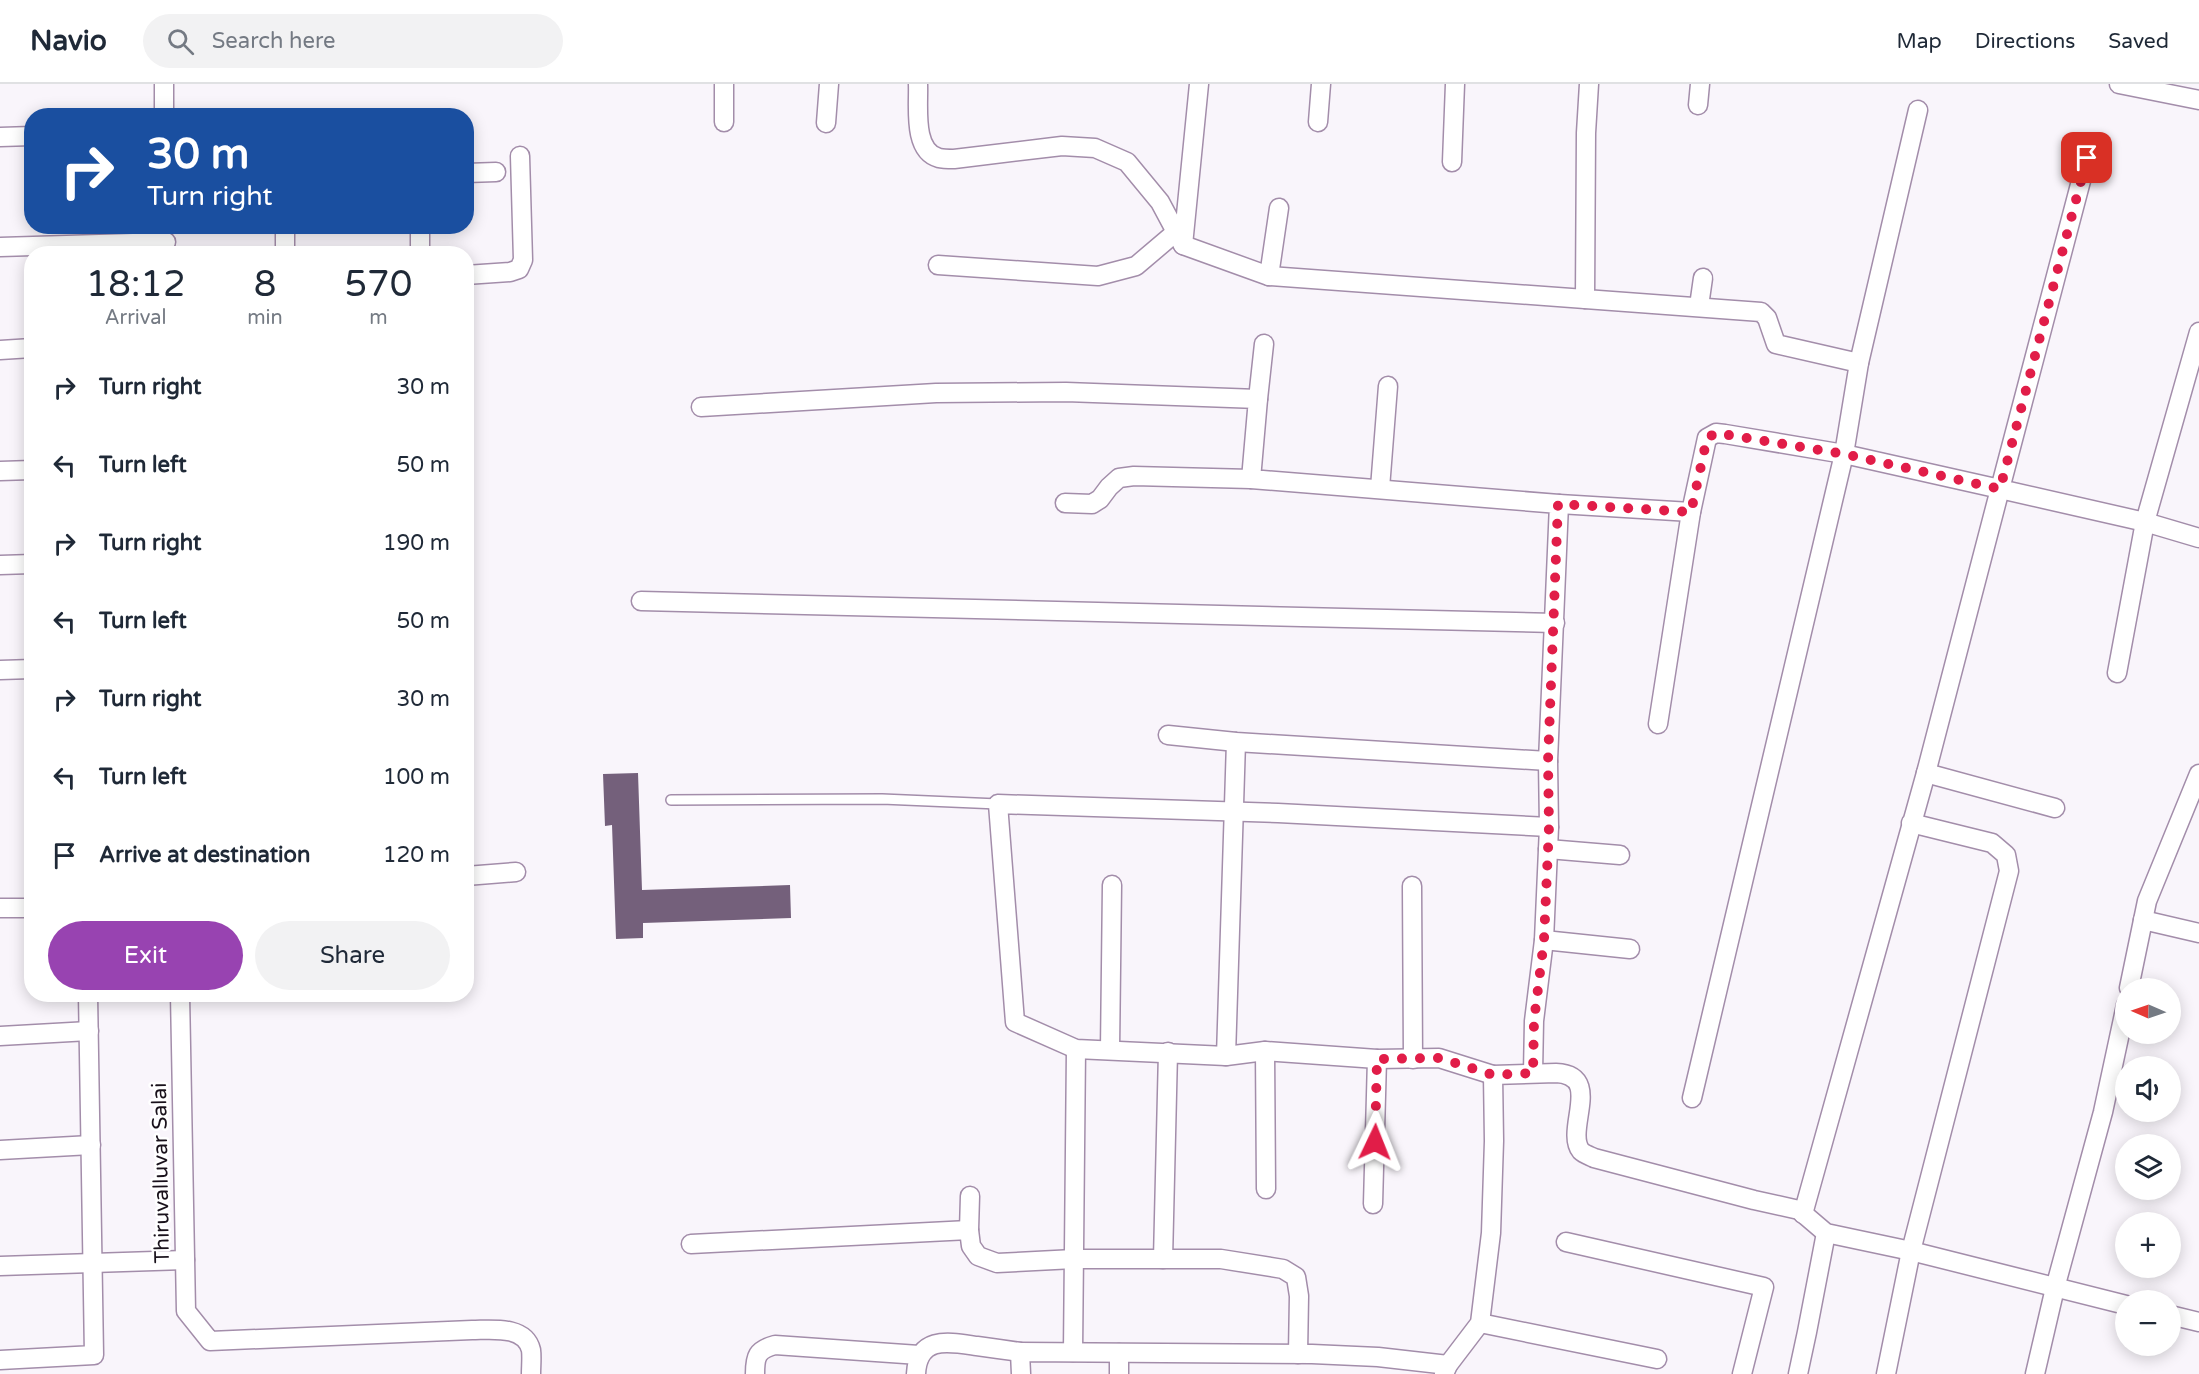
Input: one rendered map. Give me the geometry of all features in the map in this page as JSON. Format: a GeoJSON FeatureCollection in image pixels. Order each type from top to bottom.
{"type":"FeatureCollection","features":[{"type":"Feature","properties":{"kind":"street"},"geometry":{"type":"LineString","coordinates":[[164,84],[164,108]]}},
{"type":"Feature","properties":{"kind":"street"},"geometry":{"type":"LineString","coordinates":[[724,84],[724,122]]}},
{"type":"Feature","properties":{"kind":"street"},"geometry":{"type":"LineString","coordinates":[[826,123],[829,84]]}},
{"type":"Feature","properties":{"kind":"street"},"geometry":{"type":"LineString","coordinates":[[918,84],[920,133],[924,148],[938,158],[954,159],[1062,146],[1095,148],[1128,162],[1160,202],[1180,238],[1269,276],[1761,312],[1767,318],[1776,344],[1859,363]]}},
{"type":"Feature","properties":{"kind":"street"},"geometry":{"type":"LineString","coordinates":[[1180,238],[1199,84]]}},
{"type":"Feature","properties":{"kind":"street"},"geometry":{"type":"LineString","coordinates":[[1318,122],[1321,84]]}},
{"type":"Feature","properties":{"kind":"street"},"geometry":{"type":"LineString","coordinates":[[1452,162],[1455,84]]}},
{"type":"Feature","properties":{"kind":"street"},"geometry":{"type":"LineString","coordinates":[[1585,299],[1586,133],[1589,84]]}},
{"type":"Feature","properties":{"kind":"street"},"geometry":{"type":"LineString","coordinates":[[1698,105],[1700,84]]}},
{"type":"Feature","properties":{"kind":"street"},"geometry":{"type":"LineString","coordinates":[[2119,84],[2199,100]]}},
{"type":"Feature","properties":{"kind":"street"},"geometry":{"type":"LineString","coordinates":[[1692,1098],[1844,454],[1859,363],[1917,110]]}},
{"type":"Feature","properties":{"kind":"street"},"geometry":{"type":"LineString","coordinates":[[0,137],[24,136]]}},
{"type":"Feature","properties":{"kind":"street"},"geometry":{"type":"LineString","coordinates":[[474,274],[510,272],[519,269],[523,260],[520,156]]}},
{"type":"Feature","properties":{"kind":"street"},"geometry":{"type":"LineString","coordinates":[[1803,1214],[1926,773],[2087,158]]}},
{"type":"Feature","properties":{"kind":"street"},"geometry":{"type":"LineString","coordinates":[[474,173],[496,172]]}},
{"type":"Feature","properties":{"kind":"street"},"geometry":{"type":"LineString","coordinates":[[1269,276],[1279,208]]}},
{"type":"Feature","properties":{"kind":"street"},"geometry":{"type":"LineString","coordinates":[[938,265],[1098,276],[1136,266],[1180,238]]}},
{"type":"Feature","properties":{"kind":"street"},"geometry":{"type":"LineString","coordinates":[[0,247],[166,240]]}},
{"type":"Feature","properties":{"kind":"street"},"geometry":{"type":"LineString","coordinates":[[1699,306],[1703,278]]}},
{"type":"Feature","properties":{"kind":"street"},"geometry":{"type":"LineString","coordinates":[[2117,673],[2145,522],[2199,332]]}},
{"type":"Feature","properties":{"kind":"street"},"geometry":{"type":"LineString","coordinates":[[1251,479],[1264,344]]}},
{"type":"Feature","properties":{"kind":"street"},"geometry":{"type":"LineString","coordinates":[[0,350],[24,348]]}},
{"type":"Feature","properties":{"kind":"street"},"geometry":{"type":"LineString","coordinates":[[1380,488],[1388,386]]}},
{"type":"Feature","properties":{"kind":"street"},"geometry":{"type":"LineString","coordinates":[[701,407],[936,393],[1066,392],[1257,399]]}},
{"type":"Feature","properties":{"kind":"street"},"geometry":{"type":"LineString","coordinates":[[1658,724],[1691,512],[1707,438],[1716,433],[1844,454],[2145,522],[2199,537]]}},
{"type":"Feature","properties":{"kind":"street"},"geometry":{"type":"LineString","coordinates":[[0,471],[24,470]]}},
{"type":"Feature","properties":{"kind":"street"},"geometry":{"type":"LineString","coordinates":[[1065,503],[1092,504],[1100,499],[1119,478],[1134,476],[1251,479],[1558,504],[1691,512]]}},
{"type":"Feature","properties":{"kind":"street"},"geometry":{"type":"LineString","coordinates":[[1533,1073],[1534,1021],[1544,940],[1549,827],[1548,761],[1558,504]]}},
{"type":"Feature","properties":{"kind":"street"},"geometry":{"type":"LineString","coordinates":[[0,566],[24,564]]}},
{"type":"Feature","properties":{"kind":"street"},"geometry":{"type":"LineString","coordinates":[[641,601],[1555,623]]}},
{"type":"Feature","properties":{"kind":"street"},"geometry":{"type":"LineString","coordinates":[[0,670],[24,669]]}},
{"type":"Feature","properties":{"kind":"street"},"geometry":{"type":"LineString","coordinates":[[1168,735],[1236,742],[1548,761]]}},
{"type":"Feature","properties":{"kind":"street"},"geometry":{"type":"LineString","coordinates":[[1226,1056],[1236,742]]}},
{"type":"Feature","properties":{"kind":"street"},"geometry":{"type":"LineString","coordinates":[[1926,773],[2055,808]]}},
{"type":"Feature","properties":{"kind":"street"},"geometry":{"type":"LineString","coordinates":[[2131,978],[2147,901],[2199,774]]}},
{"type":"Feature","properties":{"kind":"street"},"geometry":{"type":"LineString","coordinates":[[1549,827],[1235,812],[998,804],[1015,1022],[1076,1049],[1226,1056],[1265,1051],[1377,1059],[1440,1058],[1493,1075],[1566,1074],[1574,1078],[1578,1084],[1581,1097],[1577,1143],[1582,1153],[1605,1161],[1799,1210],[1826,1233],[1911,1251],[2115,1302]]}},
{"type":"Feature","properties":{"kind":"street"},"geometry":{"type":"LineString","coordinates":[[1886,1374],[1911,1251],[2009,871],[2006,855],[1992,843],[1911,823]]}},
{"type":"Feature","properties":{"kind":"street"},"geometry":{"type":"LineString","coordinates":[[1548,849],[1620,855]]}},
{"type":"Feature","properties":{"kind":"street"},"geometry":{"type":"LineString","coordinates":[[474,875],[516,872]]}},
{"type":"Feature","properties":{"kind":"street"},"geometry":{"type":"LineString","coordinates":[[1110,1050],[1112,885]]}},
{"type":"Feature","properties":{"kind":"street"},"geometry":{"type":"LineString","coordinates":[[1412,886],[1413,1059]]}},
{"type":"Feature","properties":{"kind":"street"},"geometry":{"type":"LineString","coordinates":[[0,908],[24,908]]}},
{"type":"Feature","properties":{"kind":"street"},"geometry":{"type":"LineString","coordinates":[[2143,920],[2199,933]]}},
{"type":"Feature","properties":{"kind":"street"},"geometry":{"type":"LineString","coordinates":[[1544,940],[1630,949]]}},
{"type":"Feature","properties":{"kind":"street"},"geometry":{"type":"LineString","coordinates":[[0,1360],[94,1355],[88,1002]]}},
{"type":"Feature","properties":{"kind":"street","name":"Thiruvalluvar Salai"},"geometry":{"type":"LineString","coordinates":[[180,1002],[186,1311],[210,1341],[472,1330],[510,1331],[521,1335],[531,1348],[531,1374]]}},
{"type":"Feature","properties":{"kind":"street"},"geometry":{"type":"LineString","coordinates":[[0,1036],[89,1031]]}},
{"type":"Feature","properties":{"kind":"street"},"geometry":{"type":"LineString","coordinates":[[2035,1374],[2055,1288],[2103,1112],[2118,1044]]}},
{"type":"Feature","properties":{"kind":"street"},"geometry":{"type":"LineString","coordinates":[[1073,1352],[1076,1049]]}},
{"type":"Feature","properties":{"kind":"street"},"geometry":{"type":"LineString","coordinates":[[1265,1051],[1266,1189]]}},
{"type":"Feature","properties":{"kind":"street"},"geometry":{"type":"LineString","coordinates":[[1163,1259],[1168,1052]]}},
{"type":"Feature","properties":{"kind":"street"},"geometry":{"type":"LineString","coordinates":[[1373,1204],[1377,1059]]}},
{"type":"Feature","properties":{"kind":"street"},"geometry":{"type":"LineString","coordinates":[[916,1374],[920,1355],[928,1346],[944,1341],[1020,1352],[1298,1354],[1378,1357],[1446,1369],[1480,1323],[1491,1233],[1494,1141],[1493,1075]]}},
{"type":"Feature","properties":{"kind":"street"},"geometry":{"type":"LineString","coordinates":[[0,1150],[92,1145]]}},
{"type":"Feature","properties":{"kind":"street"},"geometry":{"type":"LineString","coordinates":[[970,1196],[971,1246],[978,1256],[997,1263],[1074,1259],[1221,1259],[1283,1269],[1296,1277],[1299,1296],[1298,1354]]}},
{"type":"Feature","properties":{"kind":"street"},"geometry":{"type":"LineString","coordinates":[[691,1244],[969,1230]]}},
{"type":"Feature","properties":{"kind":"street"},"geometry":{"type":"LineString","coordinates":[[1798,1374],[1826,1233]]}},
{"type":"Feature","properties":{"kind":"street"},"geometry":{"type":"LineString","coordinates":[[1566,1242],[1764,1287],[1742,1374]]}},
{"type":"Feature","properties":{"kind":"street"},"geometry":{"type":"LineString","coordinates":[[0,1266],[185,1260]]}},
{"type":"Feature","properties":{"kind":"street"},"geometry":{"type":"LineString","coordinates":[[2181,1318],[2199,1322]]}},
{"type":"Feature","properties":{"kind":"street"},"geometry":{"type":"LineString","coordinates":[[1480,1323],[1657,1359]]}},
{"type":"Feature","properties":{"kind":"street"},"geometry":{"type":"LineString","coordinates":[[755,1374],[755,1359],[763,1348],[775,1345],[920,1355]]}},
{"type":"Feature","properties":{"kind":"street"},"geometry":{"type":"LineString","coordinates":[[1020,1352],[1021,1374]]}},
{"type":"Feature","properties":{"kind":"street"},"geometry":{"type":"LineString","coordinates":[[1119,1353],[1119,1374]]}},
{"type":"Feature","properties":{"kind":"lane"},"geometry":{"type":"LineString","coordinates":[[671,800],[882,799],[998,804]]}},
{"type":"Feature","properties":{"kind":"building"},"geometry":{"type":"Polygon","coordinates":[[[638,773],[642,890],[790,885],[791,918],[643,923],[643,938],[616,939],[612,825],[605,826],[603,774],[638,773]]]}},
{"type":"Feature","properties":{"kind":"route"},"geometry":{"type":"LineString","coordinates":[[1375,1142],[1377,1059],[1440,1058],[1493,1075],[1533,1073],[1534,1021],[1544,940],[1549,827],[1548,761],[1558,504],[1691,512],[1707,438],[1716,433],[1844,454],[2000,489],[2087,158]]}}]}
